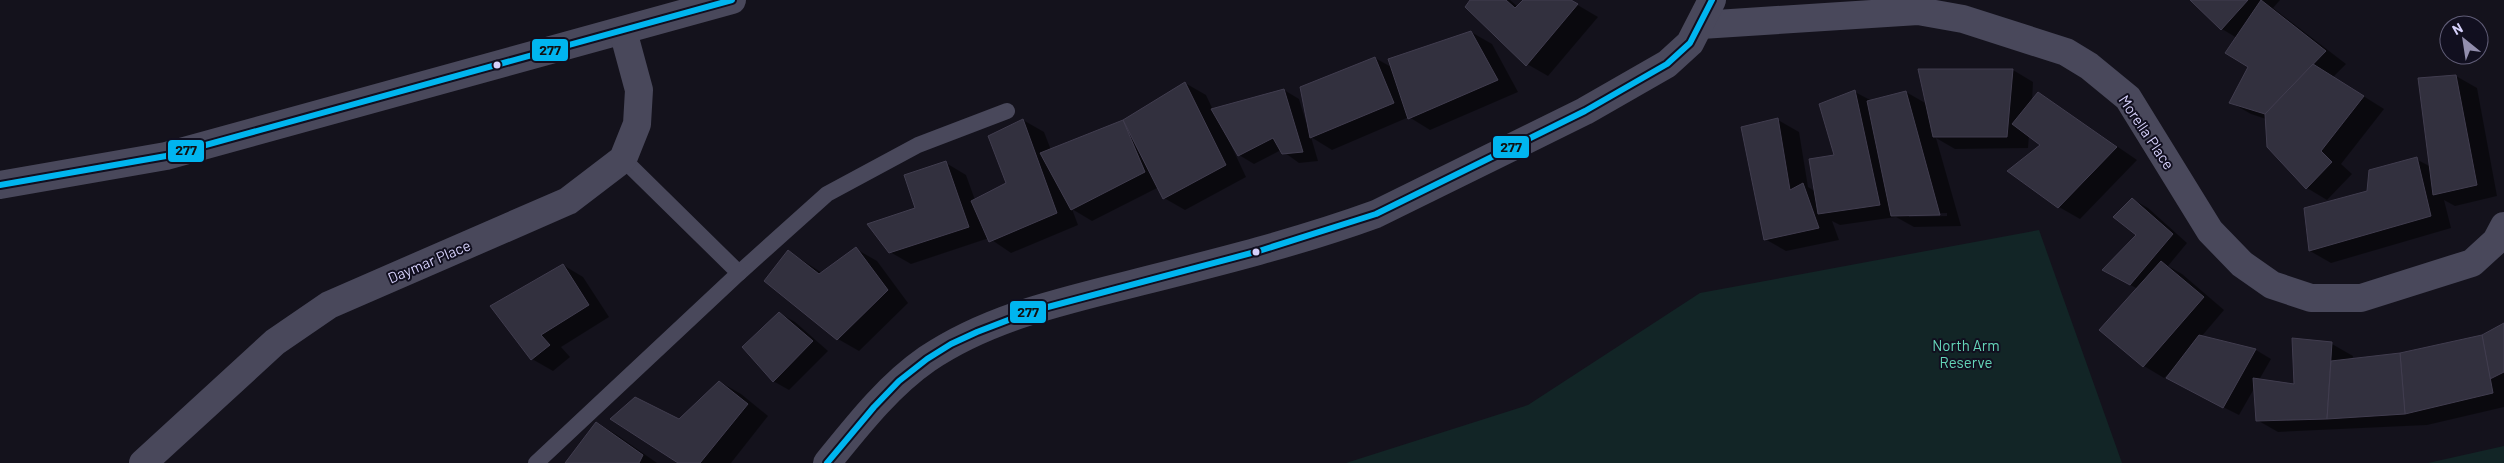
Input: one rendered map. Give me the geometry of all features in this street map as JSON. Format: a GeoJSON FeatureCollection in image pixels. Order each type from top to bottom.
{"type":"FeatureCollection","features":[{"type":"Feature","properties":{"kind":"street"},"geometry":{"type":"LineString","coordinates":[[0,185],[166,156],[732,0]]}},
{"type":"Feature","properties":{"kind":"street"},"geometry":{"type":"LineString","coordinates":[[828,463],[898,382],[926,360],[970,333],[1042,306],[1218,262],[1341,227],[1376,214],[1576,116],[1667,64],[1690,43],[1701,25],[1712,0]]}},
{"type":"Feature","properties":{"kind":"street","name":"Morella Place"},"geometry":{"type":"LineString","coordinates":[[1701,25],[1918,11],[1963,19],[2066,52],[2089,66],[2128,98],[2210,231],[2242,264],[2272,285],[2312,298],[2361,298],[2472,263],[2496,241],[2504,226]]}},
{"type":"Feature","properties":{"kind":"street"},"geometry":{"type":"LineString","coordinates":[[623,30],[639,90],[637,124],[623,159]]}},
{"type":"Feature","properties":{"kind":"street","name":"Daymar Place"},"geometry":{"type":"LineString","coordinates":[[143,463],[275,342],[329,305],[568,201],[623,159]]}},
{"type":"Feature","properties":{"kind":"lane"},"geometry":{"type":"LineString","coordinates":[[536,463],[739,273],[827,194],[918,145],[1007,111]]}},
{"type":"Feature","properties":{"kind":"lane"},"geometry":{"type":"LineString","coordinates":[[623,159],[739,273]]}},
{"type":"Feature","properties":{"kind":"green space","name":"North Arm Reserve"},"geometry":{"type":"Polygon","coordinates":[[[2039,230],[2122,463],[1346,463],[1528,405],[1700,293],[2039,230]]]}},
{"type":"Feature","properties":{"kind":"green space"},"geometry":{"type":"Polygon","coordinates":[[[2504,446],[2504,463],[2428,463],[2504,446]]]}},
{"type":"Feature","properties":{"kind":"building"},"geometry":{"type":"Polygon","coordinates":[[[1470,0],[1506,0],[1515,8],[1523,0],[1571,0],[1578,4],[1526,66],[1465,7],[1470,0]]]}},
{"type":"Feature","properties":{"kind":"building"},"geometry":{"type":"Polygon","coordinates":[[[2190,0],[2248,0],[2221,30],[2190,0]]]}},
{"type":"Feature","properties":{"kind":"building"},"geometry":{"type":"Polygon","coordinates":[[[2261,0],[2326,51],[2265,114],[2229,103],[2248,67],[2225,53],[2261,0]]]}},
{"type":"Feature","properties":{"kind":"building"},"geometry":{"type":"Polygon","coordinates":[[[1471,31],[1498,80],[1408,119],[1388,59],[1471,31]]]}},
{"type":"Feature","properties":{"kind":"building"},"geometry":{"type":"Polygon","coordinates":[[[1375,57],[1394,103],[1310,138],[1300,87],[1375,57]]]}},
{"type":"Feature","properties":{"kind":"building"},"geometry":{"type":"Polygon","coordinates":[[[2313,64],[2364,96],[2321,151],[2332,162],[2306,189],[2267,147],[2265,114],[2313,64]]]}},
{"type":"Feature","properties":{"kind":"building"},"geometry":{"type":"Polygon","coordinates":[[[1918,69],[2013,69],[2007,137],[1933,137],[1918,69]]]}},
{"type":"Feature","properties":{"kind":"building"},"geometry":{"type":"Polygon","coordinates":[[[2456,75],[2477,185],[2433,195],[2418,78],[2456,75]]]}},
{"type":"Feature","properties":{"kind":"building"},"geometry":{"type":"Polygon","coordinates":[[[1185,82],[1226,165],[1163,199],[1123,120],[1185,82]]]}},
{"type":"Feature","properties":{"kind":"building"},"geometry":{"type":"Polygon","coordinates":[[[1284,89],[1303,152],[1282,154],[1273,138],[1238,156],[1211,109],[1284,89]]]}},
{"type":"Feature","properties":{"kind":"building"},"geometry":{"type":"Polygon","coordinates":[[[1855,90],[1880,205],[1818,214],[1809,159],[1834,155],[1819,104],[1855,90]]]}},
{"type":"Feature","properties":{"kind":"building"},"geometry":{"type":"Polygon","coordinates":[[[1906,91],[1940,215],[1891,216],[1867,101],[1906,91]]]}},
{"type":"Feature","properties":{"kind":"building"},"geometry":{"type":"Polygon","coordinates":[[[2038,92],[2117,147],[2058,208],[2007,171],[2040,145],[2012,124],[2038,92]]]}},
{"type":"Feature","properties":{"kind":"building"},"geometry":{"type":"Polygon","coordinates":[[[1778,118],[1790,190],[1803,183],[1819,228],[1764,240],[1741,127],[1778,118]]]}},
{"type":"Feature","properties":{"kind":"building"},"geometry":{"type":"Polygon","coordinates":[[[1023,119],[1057,213],[989,242],[971,201],[1006,183],[988,136],[1023,119]]]}},
{"type":"Feature","properties":{"kind":"building"},"geometry":{"type":"Polygon","coordinates":[[[1123,120],[1145,172],[1071,210],[1040,153],[1123,120]]]}},
{"type":"Feature","properties":{"kind":"building"},"geometry":{"type":"Polygon","coordinates":[[[2417,157],[2431,216],[2309,251],[2304,208],[2367,191],[2369,170],[2417,157]]]}},
{"type":"Feature","properties":{"kind":"building"},"geometry":{"type":"Polygon","coordinates":[[[946,161],[969,227],[889,253],[867,224],[915,208],[904,175],[946,161]]]}},
{"type":"Feature","properties":{"kind":"building"},"geometry":{"type":"Polygon","coordinates":[[[2132,198],[2173,234],[2130,285],[2102,270],[2136,235],[2113,217],[2132,198]]]}},
{"type":"Feature","properties":{"kind":"building"},"geometry":{"type":"Polygon","coordinates":[[[856,247],[888,290],[837,340],[764,281],[788,250],[819,274],[856,247]]]}},
{"type":"Feature","properties":{"kind":"building"},"geometry":{"type":"Polygon","coordinates":[[[2161,261],[2204,297],[2143,367],[2099,330],[2161,261]]]}},
{"type":"Feature","properties":{"kind":"building"},"geometry":{"type":"Polygon","coordinates":[[[563,264],[589,305],[541,335],[550,345],[531,360],[490,306],[563,264]]]}},
{"type":"Feature","properties":{"kind":"building"},"geometry":{"type":"Polygon","coordinates":[[[779,312],[813,341],[773,382],[742,347],[779,312]]]}},
{"type":"Feature","properties":{"kind":"building"},"geometry":{"type":"Polygon","coordinates":[[[2504,323],[2504,372],[2490,379],[2482,335],[2504,323]]]}},
{"type":"Feature","properties":{"kind":"building"},"geometry":{"type":"Polygon","coordinates":[[[2199,335],[2256,349],[2223,408],[2166,378],[2199,335]]]}},
{"type":"Feature","properties":{"kind":"building"},"geometry":{"type":"Polygon","coordinates":[[[2482,335],[2493,393],[2405,414],[2400,353],[2482,335]]]}},
{"type":"Feature","properties":{"kind":"building"},"geometry":{"type":"Polygon","coordinates":[[[2292,338],[2332,342],[2327,419],[2256,421],[2253,378],[2294,384],[2292,338]]]}},
{"type":"Feature","properties":{"kind":"building"},"geometry":{"type":"Polygon","coordinates":[[[2400,353],[2405,414],[2327,419],[2331,361],[2400,353]]]}},
{"type":"Feature","properties":{"kind":"building"},"geometry":{"type":"Polygon","coordinates":[[[719,381],[748,404],[700,463],[678,463],[610,419],[635,397],[679,419],[719,381]]]}},
{"type":"Feature","properties":{"kind":"building"},"geometry":{"type":"Polygon","coordinates":[[[596,422],[643,455],[639,463],[565,463],[596,422]]]}},
{"type":"Feature","properties":{"kind":"transit line","name":"277"},"geometry":{"type":"LineString","coordinates":[[0,185],[166,156],[732,0]]}},
{"type":"Feature","properties":{"kind":"transit line","name":"277"},"geometry":{"type":"LineString","coordinates":[[827,463],[874,407],[899,381],[927,359],[951,344],[1029,312],[1259,251],[1376,214],[1585,111],[1667,64],[1690,43],[1712,0]]}}]}
